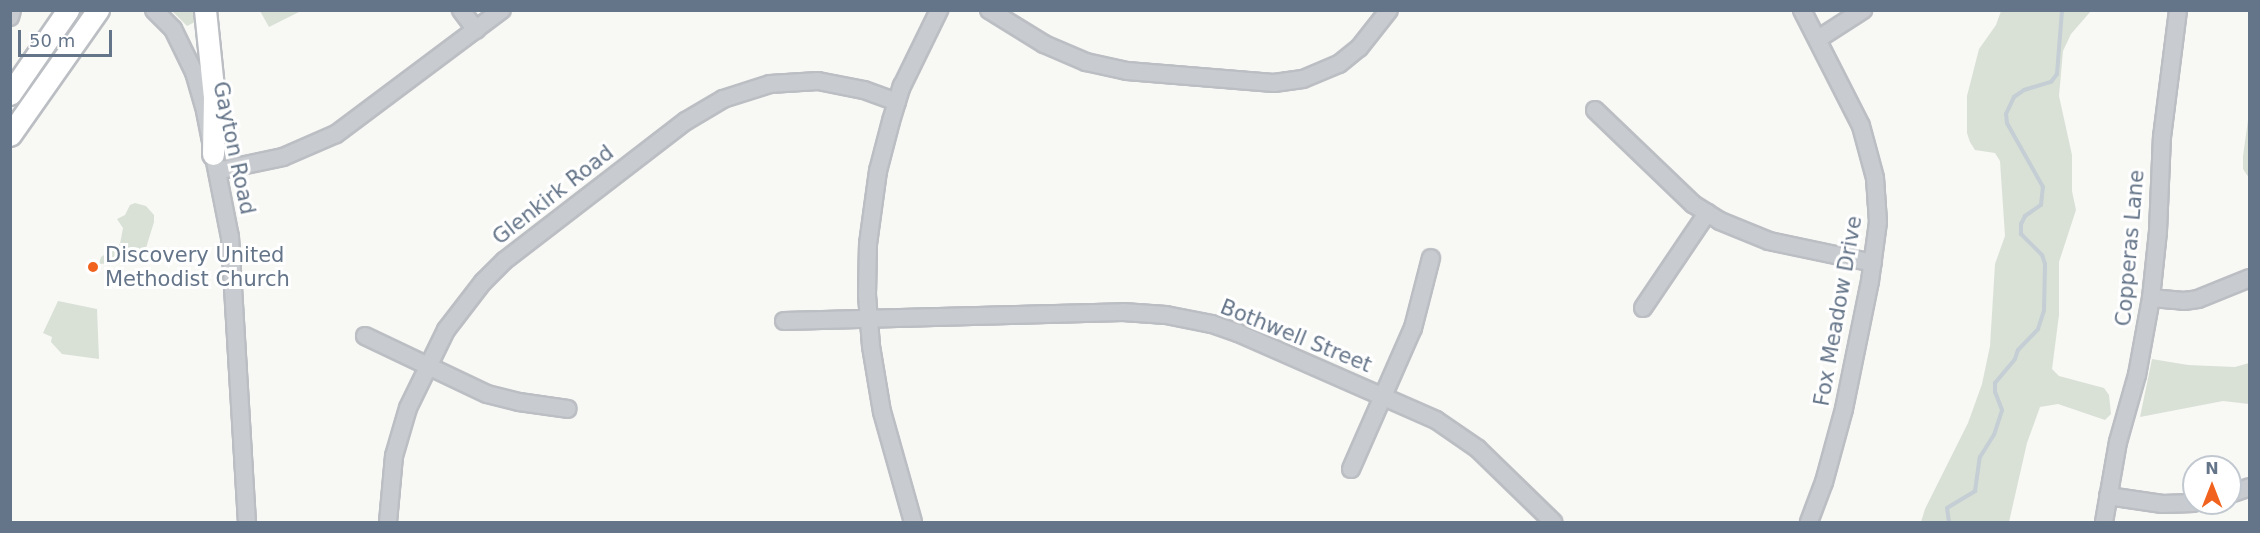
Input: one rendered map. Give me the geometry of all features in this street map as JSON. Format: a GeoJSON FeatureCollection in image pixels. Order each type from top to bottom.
{"type":"FeatureCollection","features":[{"type":"Feature","properties":{"kind":"main road"},"geometry":{"type":"LineString","coordinates":[[10,94],[68,10]]}},
{"type":"Feature","properties":{"kind":"main road"},"geometry":{"type":"LineString","coordinates":[[10,135],[98,10]]}},
{"type":"Feature","properties":{"kind":"main road"},"geometry":{"type":"LineString","coordinates":[[205,10],[214,97],[215,162]]}},
{"type":"Feature","properties":{"kind":"street"},"geometry":{"type":"LineString","coordinates":[[10,17],[12,10]]}},
{"type":"Feature","properties":{"kind":"street","name":"Gayton Road"},"geometry":{"type":"LineString","coordinates":[[154,10],[173,29],[188,57],[204,106],[230,237],[247,522]]}},
{"type":"Feature","properties":{"kind":"street"},"geometry":{"type":"LineString","coordinates":[[461,10],[476,30]]}},
{"type":"Feature","properties":{"kind":"street"},"geometry":{"type":"LineString","coordinates":[[215,162],[283,157],[336,134],[502,10]]}},
{"type":"Feature","properties":{"kind":"street"},"geometry":{"type":"LineString","coordinates":[[913,522],[882,412],[869,319],[867,272],[874,192],[897,102],[902,86],[939,10]]}},
{"type":"Feature","properties":{"kind":"street"},"geometry":{"type":"LineString","coordinates":[[989,10],[1044,44],[1086,62],[1127,71],[1274,83],[1303,79],[1339,63],[1359,48],[1389,10]]}},
{"type":"Feature","properties":{"kind":"street","name":"Fox Meadow Drive"},"geometry":{"type":"LineString","coordinates":[[1802,10],[1850,102],[1869,150],[1878,206],[1873,263],[1844,409],[1824,482],[1809,522]]}},
{"type":"Feature","properties":{"kind":"street"},"geometry":{"type":"LineString","coordinates":[[1818,39],[1863,10]]}},
{"type":"Feature","properties":{"kind":"street","name":"Copperas Lane"},"geometry":{"type":"LineString","coordinates":[[2104,522],[2118,442],[2142,352],[2151,298],[2158,231],[2162,137],[2178,10]]}},
{"type":"Feature","properties":{"kind":"street","name":"Glenkirk Road"},"geometry":{"type":"LineString","coordinates":[[388,522],[397,445],[408,408],[462,306],[504,261],[710,106],[746,90],[795,81],[840,84],[897,102]]}},
{"type":"Feature","properties":{"kind":"street"},"geometry":{"type":"LineString","coordinates":[[1595,110],[1668,181],[1720,222],[1769,242],[1873,263]]}},
{"type":"Feature","properties":{"kind":"street"},"geometry":{"type":"LineString","coordinates":[[1643,308],[1707,213]]}},
{"type":"Feature","properties":{"kind":"street"},"geometry":{"type":"LineString","coordinates":[[1352,469],[1413,328],[1431,258]]}},
{"type":"Feature","properties":{"kind":"street"},"geometry":{"type":"LineString","coordinates":[[2151,298],[2198,299],[2250,278]]}},
{"type":"Feature","properties":{"kind":"street","name":"Bothwell Street"},"geometry":{"type":"LineString","coordinates":[[784,321],[1123,312],[1166,315],[1238,333],[1436,420],[1478,449],[1553,522]]}},
{"type":"Feature","properties":{"kind":"street"},"geometry":{"type":"LineString","coordinates":[[365,336],[487,394],[519,402],[568,409]]}},
{"type":"Feature","properties":{"kind":"street"},"geometry":{"type":"LineString","coordinates":[[2108,496],[2162,504],[2182,503]]}},
{"type":"Feature","properties":{"kind":"shaded area"},"geometry":{"type":"Polygon","coordinates":[[[172,11],[198,11],[197,21],[187,26],[172,11]]]}},
{"type":"Feature","properties":{"kind":"shaded area"},"geometry":{"type":"Polygon","coordinates":[[[260,11],[301,11],[269,27],[260,11]]]}},
{"type":"Feature","properties":{"kind":"shaded area"},"geometry":{"type":"Polygon","coordinates":[[[2001,11],[2091,11],[2071,34],[2063,51],[2059,96],[2072,155],[2072,191],[2076,210],[2059,262],[2059,315],[2052,369],[2059,376],[2104,388],[2109,395],[2111,414],[2105,420],[2058,404],[2040,407],[2027,443],[2009,522],[1921,522],[1925,509],[1968,423],[1982,384],[1990,346],[1995,264],[2005,236],[2000,161],[1995,153],[1975,150],[1970,142],[1967,133],[1967,96],[1979,49],[1996,25],[2001,11]]]}},
{"type":"Feature","properties":{"kind":"shaded area"},"geometry":{"type":"Polygon","coordinates":[[[2249,113],[2249,178],[2243,169],[2243,156],[2249,113]]]}},
{"type":"Feature","properties":{"kind":"shaded area"},"geometry":{"type":"Polygon","coordinates":[[[135,203],[146,206],[154,215],[142,261],[99,264],[101,257],[120,244],[123,228],[117,219],[125,215],[130,205],[135,203]]]}},
{"type":"Feature","properties":{"kind":"shaded area"},"geometry":{"type":"Polygon","coordinates":[[[58,301],[97,309],[99,359],[62,354],[51,342],[52,337],[43,333],[58,301]]]}},
{"type":"Feature","properties":{"kind":"shaded area"},"geometry":{"type":"Polygon","coordinates":[[[2152,359],[2188,365],[2235,367],[2249,363],[2249,404],[2223,401],[2140,417],[2152,359]]]}},
{"type":"Feature","properties":{"kind":"waterway"},"geometry":{"type":"LineString","coordinates":[[1949,522],[1947,508],[1975,491],[1980,457],[1994,435],[2002,410],[1995,392],[1995,383],[2015,359],[2018,350],[2038,329],[2044,311],[2045,264],[2042,255],[2021,234],[2021,224],[2025,216],[2041,205],[2043,187],[2007,123],[2006,114],[2014,97],[2024,90],[2051,82],[2057,74],[2062,10]]}},
{"type":"Feature","properties":{"kind":"place","name":"Discovery United Methodist Church"},"geometry":{"type":"Point","coordinates":[93,267]}}]}
